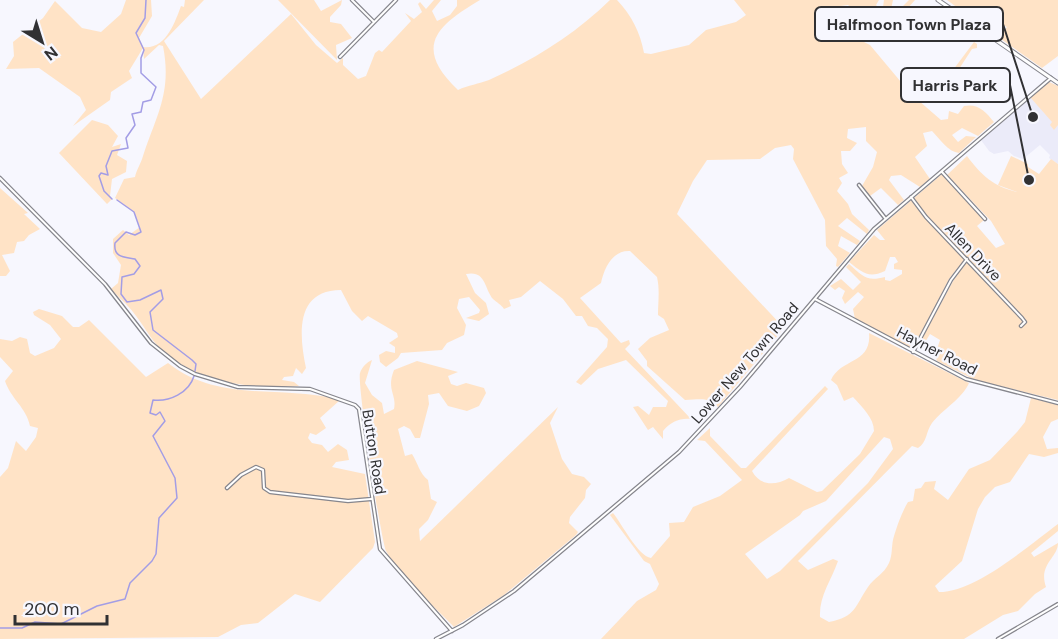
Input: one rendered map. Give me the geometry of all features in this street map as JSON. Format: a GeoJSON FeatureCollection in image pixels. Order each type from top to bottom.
{"type":"FeatureCollection","features":[{"type":"Feature","properties":{"kind":"street"},"geometry":{"type":"LineString","coordinates":[[352,0],[374,22]]}},
{"type":"Feature","properties":{"kind":"street"},"geometry":{"type":"LineString","coordinates":[[340,57],[396,0]]}},
{"type":"Feature","properties":{"kind":"street"},"geometry":{"type":"LineString","coordinates":[[938,0],[1058,83]]}},
{"type":"Feature","properties":{"kind":"street","name":"Lower New Town Road"},"geometry":{"type":"LineString","coordinates":[[436,639],[452,631],[526,581],[687,444],[886,218],[1051,78]]}},
{"type":"Feature","properties":{"kind":"street"},"geometry":{"type":"LineString","coordinates":[[942,172],[985,219]]}},
{"type":"Feature","properties":{"kind":"street","name":"Button Road"},"geometry":{"type":"LineString","coordinates":[[0,178],[105,284],[151,343],[180,366],[195,374],[238,387],[310,389],[355,405],[359,409],[380,549],[452,631]]}},
{"type":"Feature","properties":{"kind":"street"},"geometry":{"type":"LineString","coordinates":[[859,185],[886,218]]}},
{"type":"Feature","properties":{"kind":"street","name":"Allen Drive"},"geometry":{"type":"LineString","coordinates":[[911,197],[926,217],[1022,318],[1024,322],[1021,326]]}},
{"type":"Feature","properties":{"kind":"street"},"geometry":{"type":"LineString","coordinates":[[913,352],[951,280],[967,259]]}},
{"type":"Feature","properties":{"kind":"street","name":"Hayner Road"},"geometry":{"type":"LineString","coordinates":[[815,299],[966,379],[1058,403]]}},
{"type":"Feature","properties":{"kind":"street"},"geometry":{"type":"LineString","coordinates":[[227,488],[241,475],[256,467],[263,470],[264,488],[270,492],[348,501],[371,499]]}},
{"type":"Feature","properties":{"kind":"street"},"geometry":{"type":"LineString","coordinates":[[998,639],[1058,604]]}},
{"type":"Feature","properties":{"kind":"shaded area"},"geometry":{"type":"Polygon","coordinates":[[[126,0],[151,0],[152,16],[139,38],[143,47],[151,47],[164,40],[181,6],[184,7],[185,0],[204,0],[164,41],[201,99],[291,14],[316,45],[337,63],[343,58],[343,65],[358,79],[366,76],[375,53],[379,50],[382,52],[411,21],[405,13],[414,19],[422,12],[418,4],[420,2],[426,9],[434,0],[441,0],[432,11],[437,21],[450,15],[457,6],[457,0],[480,0],[452,19],[436,39],[434,49],[436,61],[444,75],[458,90],[489,80],[538,55],[583,24],[610,0],[617,0],[627,12],[638,31],[644,53],[651,54],[689,45],[706,30],[736,22],[746,15],[734,0],[879,0],[876,5],[880,9],[883,7],[884,0],[893,0],[890,14],[893,16],[909,0],[915,0],[891,27],[870,10],[860,18],[854,18],[855,11],[848,5],[841,6],[834,13],[833,19],[850,35],[870,45],[911,94],[941,120],[948,119],[949,111],[958,114],[964,106],[969,105],[981,109],[994,122],[978,136],[962,128],[952,135],[958,142],[966,136],[976,137],[959,153],[947,147],[932,131],[923,133],[927,146],[915,157],[930,179],[920,187],[901,175],[891,176],[889,180],[904,200],[898,205],[881,188],[870,196],[862,186],[873,167],[877,152],[866,141],[866,127],[848,129],[847,138],[857,143],[850,151],[841,151],[842,164],[848,173],[839,178],[842,183],[837,191],[848,204],[852,214],[869,230],[867,234],[847,218],[838,226],[860,241],[857,245],[841,236],[838,246],[850,253],[838,267],[836,266],[837,259],[826,246],[825,220],[793,159],[794,149],[791,145],[775,148],[760,159],[707,160],[693,181],[677,214],[784,328],[718,407],[706,400],[685,400],[647,366],[647,361],[638,349],[650,338],[669,330],[664,319],[658,315],[657,277],[630,251],[614,257],[604,272],[601,283],[580,298],[621,343],[629,340],[630,344],[625,349],[691,419],[679,420],[669,425],[663,431],[663,439],[653,427],[648,430],[633,407],[638,406],[649,415],[653,407],[666,407],[668,401],[626,360],[598,369],[581,385],[576,382],[607,347],[608,339],[597,328],[588,326],[582,316],[576,316],[563,299],[540,281],[521,297],[509,300],[511,306],[504,309],[490,295],[481,277],[473,273],[466,274],[475,293],[486,303],[489,314],[479,321],[466,318],[479,313],[480,310],[469,297],[459,299],[457,308],[466,325],[464,335],[447,343],[442,350],[401,353],[386,367],[380,362],[379,355],[386,351],[395,353],[395,347],[389,343],[398,337],[397,333],[368,316],[362,321],[352,311],[341,290],[326,292],[315,298],[308,306],[304,317],[302,342],[306,368],[302,374],[296,368],[293,376],[284,377],[282,380],[294,382],[299,386],[244,385],[208,377],[176,361],[157,345],[131,309],[111,289],[118,283],[121,265],[113,253],[113,239],[123,230],[129,235],[140,227],[134,212],[115,198],[124,179],[135,177],[158,115],[166,77],[163,46],[159,45],[144,59],[143,48],[129,71],[132,78],[111,92],[110,100],[73,126],[86,110],[80,97],[39,68],[6,69],[14,56],[13,42],[43,18],[55,1],[82,28],[101,32],[121,14],[126,0]]]}},
{"type":"Feature","properties":{"kind":"shaded area"},"geometry":{"type":"Polygon","coordinates":[[[278,0],[314,0],[321,11],[342,0],[341,5],[330,17],[330,22],[341,24],[352,38],[336,45],[337,60],[278,0]]]}},
{"type":"Feature","properties":{"kind":"shaded area"},"geometry":{"type":"Polygon","coordinates":[[[947,0],[1058,0],[1058,56],[1042,68],[998,37],[1007,27],[1000,24],[994,35],[947,0]]]}},
{"type":"Feature","properties":{"kind":"shaded area"},"geometry":{"type":"Polygon","coordinates":[[[974,42],[977,48],[972,49],[959,69],[964,78],[976,86],[981,81],[975,78],[978,75],[987,83],[977,93],[950,74],[974,42]]]}},
{"type":"Feature","properties":{"kind":"shaded area"},"geometry":{"type":"Polygon","coordinates":[[[1049,82],[1058,86],[1058,164],[1049,158],[1050,155],[1040,145],[1023,159],[1008,151],[994,154],[989,151],[981,140],[1049,82]]]}},
{"type":"Feature","properties":{"kind":"shaded area"},"geometry":{"type":"Polygon","coordinates":[[[1049,82],[1058,86],[1058,125],[1054,130],[1050,125],[1052,122],[1030,97],[1049,82]]]}},
{"type":"Feature","properties":{"kind":"shaded area"},"geometry":{"type":"Polygon","coordinates":[[[92,120],[108,125],[118,136],[112,147],[121,144],[117,155],[127,161],[126,172],[112,179],[110,196],[112,199],[107,204],[59,153],[92,120]]]}},
{"type":"Feature","properties":{"kind":"shaded area"},"geometry":{"type":"Polygon","coordinates":[[[967,156],[978,169],[998,185],[1011,156],[1028,164],[1028,167],[1039,174],[1051,159],[1058,164],[1058,400],[975,380],[937,361],[935,355],[940,340],[930,334],[921,349],[917,348],[965,259],[949,279],[913,350],[855,319],[853,309],[864,297],[858,292],[845,304],[842,298],[845,291],[839,287],[835,290],[830,286],[841,279],[853,290],[861,282],[846,267],[849,264],[862,275],[873,279],[885,277],[885,280],[890,281],[902,274],[902,270],[894,269],[894,264],[898,262],[895,257],[890,257],[885,271],[874,274],[862,271],[849,262],[874,235],[880,240],[885,240],[877,230],[942,174],[984,220],[977,226],[996,248],[1005,244],[991,221],[947,175],[967,156]]]}},
{"type":"Feature","properties":{"kind":"shaded area"},"geometry":{"type":"Polygon","coordinates":[[[0,188],[28,213],[24,214],[40,229],[24,241],[17,242],[14,253],[2,255],[10,271],[6,276],[0,276],[0,188]]]}},
{"type":"Feature","properties":{"kind":"shaded area"},"geometry":{"type":"Polygon","coordinates":[[[39,309],[62,316],[73,327],[79,327],[89,320],[146,377],[168,363],[208,384],[250,391],[315,395],[337,399],[339,401],[320,418],[326,428],[316,435],[310,433],[308,438],[312,443],[322,445],[328,452],[338,444],[347,450],[349,460],[336,462],[332,467],[365,474],[375,542],[373,548],[320,602],[295,594],[258,623],[241,625],[218,637],[0,639],[0,477],[8,468],[16,441],[26,451],[36,437],[38,428],[30,426],[25,413],[5,381],[13,371],[0,357],[0,339],[12,341],[20,337],[27,339],[30,353],[35,356],[54,348],[61,339],[50,325],[34,315],[33,312],[39,309]]]}},
{"type":"Feature","properties":{"kind":"shaded area"},"geometry":{"type":"Polygon","coordinates":[[[869,333],[969,383],[962,394],[932,423],[921,446],[918,448],[912,446],[798,561],[808,570],[833,559],[838,561],[823,595],[820,617],[829,622],[850,614],[870,584],[887,567],[898,523],[908,502],[913,501],[915,489],[921,488],[925,482],[936,481],[934,489],[948,500],[969,469],[990,460],[1017,432],[1025,422],[1031,398],[1058,405],[1058,419],[1051,422],[1043,437],[1047,449],[1058,448],[1058,453],[1044,457],[1029,454],[1010,482],[995,487],[985,497],[978,509],[962,561],[935,586],[939,592],[954,590],[985,576],[1058,524],[1058,531],[1031,553],[1034,557],[1058,543],[1044,573],[1046,587],[1035,594],[1018,611],[1003,615],[964,639],[601,639],[637,601],[656,590],[659,584],[650,564],[644,561],[610,515],[613,513],[641,552],[651,558],[670,536],[669,523],[684,522],[693,507],[720,496],[742,480],[705,441],[697,440],[710,428],[710,436],[741,468],[746,468],[825,386],[828,389],[752,471],[759,480],[764,482],[773,483],[789,478],[817,492],[822,491],[860,454],[874,431],[870,417],[864,409],[853,397],[844,401],[837,385],[831,380],[842,368],[861,356],[869,343],[869,333]],[[884,437],[826,501],[803,511],[745,554],[767,579],[780,571],[868,483],[893,449],[890,439],[884,437]]]}},
{"type":"Feature","properties":{"kind":"shaded area"},"geometry":{"type":"Polygon","coordinates":[[[372,360],[365,383],[372,395],[382,403],[384,414],[394,409],[391,382],[394,370],[417,361],[458,372],[448,376],[451,384],[457,386],[466,383],[484,388],[486,393],[479,406],[467,411],[448,406],[439,393],[428,395],[429,404],[420,438],[415,438],[410,429],[404,426],[398,429],[405,456],[412,454],[428,480],[431,499],[437,502],[428,520],[419,529],[420,541],[558,407],[550,423],[562,459],[572,474],[584,477],[591,484],[586,490],[585,498],[570,517],[569,523],[578,532],[576,535],[504,595],[454,627],[408,581],[386,551],[370,462],[360,383],[361,371],[372,360]]]}},
{"type":"Feature","properties":{"kind":"waterway"},"geometry":{"type":"LineString","coordinates":[[112,199],[104,191],[99,176],[101,173],[108,175],[106,166],[112,151],[128,148],[126,138],[135,125],[132,114],[141,112],[143,102],[151,100],[156,87],[141,73],[141,58],[144,50],[136,33],[145,18],[146,0]]}},
{"type":"Feature","properties":{"kind":"waterway"},"geometry":{"type":"LineString","coordinates":[[117,200],[134,212],[141,232],[135,235],[126,232],[115,243],[118,254],[135,259],[140,266],[134,274],[122,277],[121,294],[127,302],[140,300],[161,290],[163,299],[150,312],[153,330],[192,360],[196,364],[195,371]]}},
{"type":"Feature","properties":{"kind":"waterway"},"geometry":{"type":"LineString","coordinates":[[0,628],[22,628],[35,622],[61,624],[97,606],[125,599],[130,583],[156,554],[159,518],[177,498],[175,478],[153,436],[165,421],[160,412],[156,415],[150,413],[153,400],[178,395],[188,387],[194,376]]}},
{"type":"Feature","properties":{"kind":"place","name":"Halfmoon Town Plaza"},"geometry":{"type":"Point","coordinates":[1033,117]}},
{"type":"Feature","properties":{"kind":"place","name":"Harris Park"},"geometry":{"type":"Point","coordinates":[1029,180]}}]}
